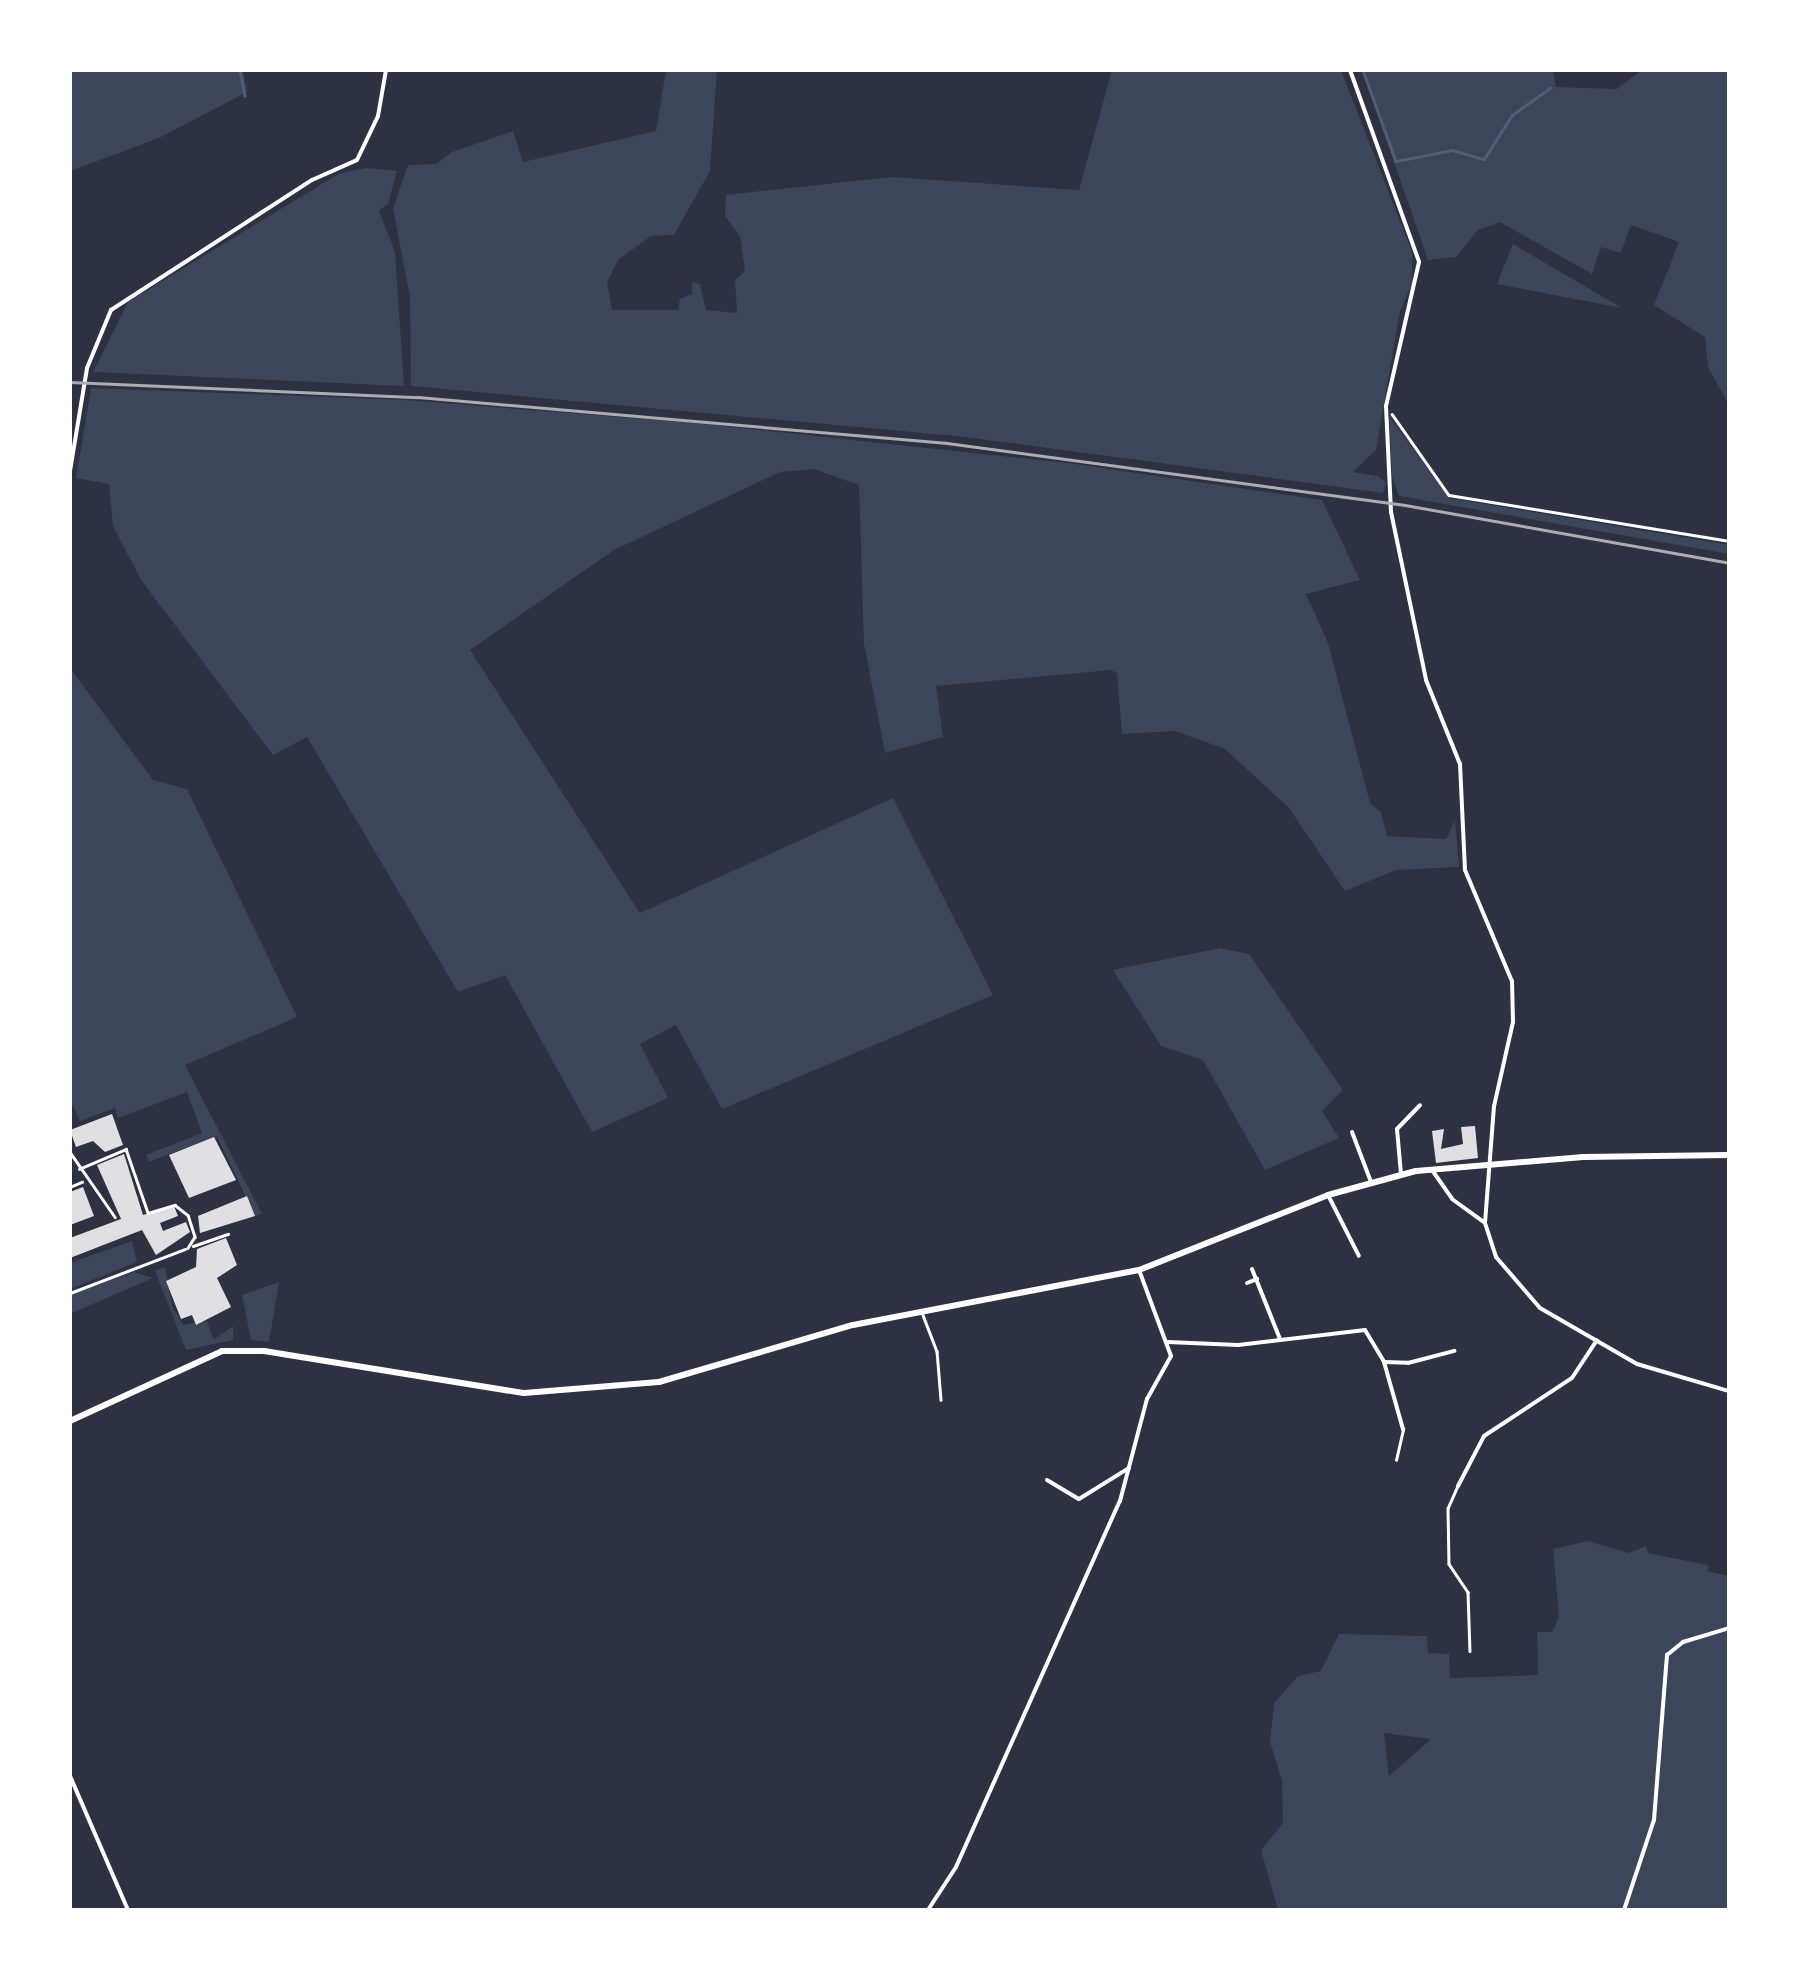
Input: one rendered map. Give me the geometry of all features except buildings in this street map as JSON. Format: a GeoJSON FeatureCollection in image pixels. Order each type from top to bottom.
{"type":"FeatureCollection","features":[{"type":"Feature","properties":{"kind":"main road"},"geometry":{"type":"LineString","coordinates":[[70,1421],[222,1351],[264,1351],[473,1389],[578,1392],[659,1382],[811,1336],[1139,1270],[1328,1195],[1402,1175],[1492,1162],[1729,1156]]}},
{"type":"Feature","properties":{"kind":"street"},"geometry":{"type":"LineString","coordinates":[[70,471],[87,368],[112,310],[312,180],[357,160],[378,116],[386,70]]}},
{"type":"Feature","properties":{"kind":"street"},"geometry":{"type":"LineString","coordinates":[[1350,70],[1419,262],[1386,406],[1391,512],[1426,680],[1460,764],[1464,870],[1512,981],[1511,1033],[1490,1129],[1492,1162],[1485,1223],[1496,1257],[1526,1294],[1638,1364],[1729,1390]]}},
{"type":"Feature","properties":{"kind":"street"},"geometry":{"type":"LineString","coordinates":[[1402,1175],[1397,1129],[1410,1109],[1420,1106]]}},
{"type":"Feature","properties":{"kind":"street"},"geometry":{"type":"LineString","coordinates":[[1352,1132],[1371,1182]]}},
{"type":"Feature","properties":{"kind":"street"},"geometry":{"type":"LineString","coordinates":[[1432,1170],[1452,1199],[1485,1223]]}},
{"type":"Feature","properties":{"kind":"street"},"geometry":{"type":"LineString","coordinates":[[1328,1195],[1359,1256]]}},
{"type":"Feature","properties":{"kind":"street"},"geometry":{"type":"LineString","coordinates":[[1252,1269],[1280,1339]]}},
{"type":"Feature","properties":{"kind":"street"},"geometry":{"type":"LineString","coordinates":[[928,1910],[956,1867],[1120,1501],[1148,1399],[1171,1356],[1139,1270]]}},
{"type":"Feature","properties":{"kind":"street"},"geometry":{"type":"LineString","coordinates":[[1247,1284],[1256,1279]]}},
{"type":"Feature","properties":{"kind":"street"},"geometry":{"type":"LineString","coordinates":[[1168,1342],[1280,1339],[1366,1330],[1384,1362],[1403,1429]]}},
{"type":"Feature","properties":{"kind":"street"},"geometry":{"type":"LineString","coordinates":[[1458,1486],[1484,1436],[1572,1378],[1597,1340]]}},
{"type":"Feature","properties":{"kind":"street"},"geometry":{"type":"LineString","coordinates":[[1384,1362],[1408,1364],[1454,1350]]}},
{"type":"Feature","properties":{"kind":"street"},"geometry":{"type":"LineString","coordinates":[[1047,1480],[1080,1499],[1128,1468]]}},
{"type":"Feature","properties":{"kind":"street"},"geometry":{"type":"LineString","coordinates":[[1624,1910],[1654,1820],[1667,1655],[1683,1642],[1729,1628]]}},
{"type":"Feature","properties":{"kind":"street"},"geometry":{"type":"LineString","coordinates":[[70,1776],[128,1910]]}},
{"type":"Feature","properties":{"kind":"lane"},"geometry":{"type":"LineString","coordinates":[[78,1168],[126,1149],[148,1213],[175,1205],[188,1215],[196,1237],[188,1248]]}},
{"type":"Feature","properties":{"kind":"lane"},"geometry":{"type":"LineString","coordinates":[[70,1152],[85,1180],[114,1217]]}},
{"type":"Feature","properties":{"kind":"lane"},"geometry":{"type":"LineString","coordinates":[[70,1187],[85,1180]]}},
{"type":"Feature","properties":{"kind":"lane"},"geometry":{"type":"LineString","coordinates":[[70,1293],[228,1234]]}},
{"type":"Feature","properties":{"kind":"lane"},"geometry":{"type":"LineString","coordinates":[[922,1313],[937,1351],[941,1400]]}},
{"type":"Feature","properties":{"kind":"lane"},"geometry":{"type":"LineString","coordinates":[[1396,1460],[1403,1429]]}},
{"type":"Feature","properties":{"kind":"lane"},"geometry":{"type":"LineString","coordinates":[[1458,1486],[1448,1508],[1449,1564],[1468,1592],[1470,1651]]}},
{"type":"Feature","properties":{"kind":"path"},"geometry":{"type":"LineString","coordinates":[[1386,406],[1449,495],[1729,541]]}},
{"type":"Feature","properties":{"kind":"shaded area"},"geometry":{"type":"Polygon","coordinates":[[[70,70],[243,70],[247,92],[159,138],[70,171],[70,70]]]}},
{"type":"Feature","properties":{"kind":"shaded area"},"geometry":{"type":"Polygon","coordinates":[[[666,70],[717,70],[710,171],[674,235],[651,236],[618,260],[607,282],[612,310],[678,310],[680,299],[692,294],[692,282],[700,284],[706,310],[737,313],[735,280],[745,271],[740,236],[725,216],[726,195],[891,177],[1079,190],[1112,70],[1341,70],[1412,252],[1412,284],[1400,311],[1376,450],[1353,472],[1377,476],[1386,482],[1383,493],[966,437],[411,386],[410,297],[393,209],[408,165],[436,164],[452,152],[513,131],[523,162],[656,131],[666,70]]]}},
{"type":"Feature","properties":{"kind":"shaded area"},"geometry":{"type":"Polygon","coordinates":[[[1362,70],[1553,70],[1556,87],[1617,89],[1642,70],[1729,70],[1729,405],[1708,367],[1705,337],[1654,305],[1679,242],[1631,225],[1621,253],[1601,247],[1592,274],[1500,222],[1478,230],[1456,257],[1428,260],[1362,70]]]}},
{"type":"Feature","properties":{"kind":"shaded area"},"geometry":{"type":"Polygon","coordinates":[[[366,168],[397,171],[388,204],[379,211],[395,252],[404,386],[93,372],[128,302],[340,173],[366,168]]]}},
{"type":"Feature","properties":{"kind":"shaded area"},"geometry":{"type":"Polygon","coordinates":[[[1513,244],[1622,308],[1497,284],[1513,244]]]}},
{"type":"Feature","properties":{"kind":"shaded area"},"geometry":{"type":"Polygon","coordinates":[[[91,388],[405,400],[694,423],[1068,463],[1322,500],[1360,580],[1306,594],[1328,643],[1370,803],[1381,812],[1387,836],[1446,839],[1455,820],[1459,867],[1396,870],[1345,891],[1289,808],[1225,749],[1175,731],[1122,734],[1117,673],[1111,670],[936,686],[943,737],[885,753],[864,644],[859,485],[814,469],[780,472],[614,550],[470,650],[640,913],[893,798],[993,995],[722,1109],[676,1025],[640,1044],[668,1098],[592,1132],[505,975],[458,992],[307,737],[273,755],[141,580],[113,526],[109,484],[76,478],[91,388]]]}},
{"type":"Feature","properties":{"kind":"shaded area"},"geometry":{"type":"Polygon","coordinates":[[[1389,416],[1449,498],[1729,545],[1729,554],[1399,496],[1392,476],[1389,416]]]}},
{"type":"Feature","properties":{"kind":"shaded area"},"geometry":{"type":"Polygon","coordinates":[[[70,668],[153,780],[187,789],[297,1017],[185,1065],[262,1214],[255,1216],[217,1136],[149,1162],[146,1155],[202,1133],[187,1092],[118,1118],[115,1108],[80,1121],[70,1100],[70,668]]]}},
{"type":"Feature","properties":{"kind":"shaded area"},"geometry":{"type":"Polygon","coordinates":[[[1220,948],[1249,954],[1343,1090],[1322,1111],[1339,1138],[1265,1170],[1203,1060],[1161,1046],[1113,970],[1220,948]]]}},
{"type":"Feature","properties":{"kind":"shaded area"},"geometry":{"type":"Polygon","coordinates":[[[132,1241],[137,1262],[70,1289],[70,1263],[132,1241]]]}},
{"type":"Feature","properties":{"kind":"shaded area"},"geometry":{"type":"Polygon","coordinates":[[[165,1267],[172,1306],[183,1325],[207,1321],[214,1339],[233,1326],[233,1340],[186,1350],[155,1271],[165,1267]]]}},
{"type":"Feature","properties":{"kind":"shaded area"},"geometry":{"type":"Polygon","coordinates":[[[134,1272],[153,1278],[70,1314],[70,1295],[134,1272]]]}},
{"type":"Feature","properties":{"kind":"shaded area"},"geometry":{"type":"Polygon","coordinates":[[[279,1282],[269,1342],[251,1340],[242,1295],[279,1282]]]}},
{"type":"Feature","properties":{"kind":"shaded area"},"geometry":{"type":"Polygon","coordinates":[[[1588,1541],[1629,1553],[1646,1546],[1648,1553],[1708,1565],[1708,1571],[1729,1576],[1729,1910],[1278,1910],[1261,1850],[1283,1823],[1282,1781],[1270,1742],[1274,1703],[1298,1676],[1321,1671],[1339,1634],[1427,1636],[1428,1653],[1449,1654],[1450,1678],[1538,1675],[1537,1632],[1552,1632],[1559,1617],[1553,1549],[1588,1541]],[[1384,1733],[1389,1776],[1430,1740],[1384,1733]]]}},
{"type":"Feature","properties":{"kind":"waterway"},"geometry":{"type":"LineString","coordinates":[[240,70],[245,96]]}},
{"type":"Feature","properties":{"kind":"waterway"},"geometry":{"type":"LineString","coordinates":[[1363,70],[1396,161],[1452,150],[1484,159],[1512,115],[1550,88]]}},
{"type":"Feature","properties":{"kind":"railway"},"geometry":{"type":"LineString","coordinates":[[70,382],[418,397],[947,443],[1405,505],[1729,563]]}}]}
